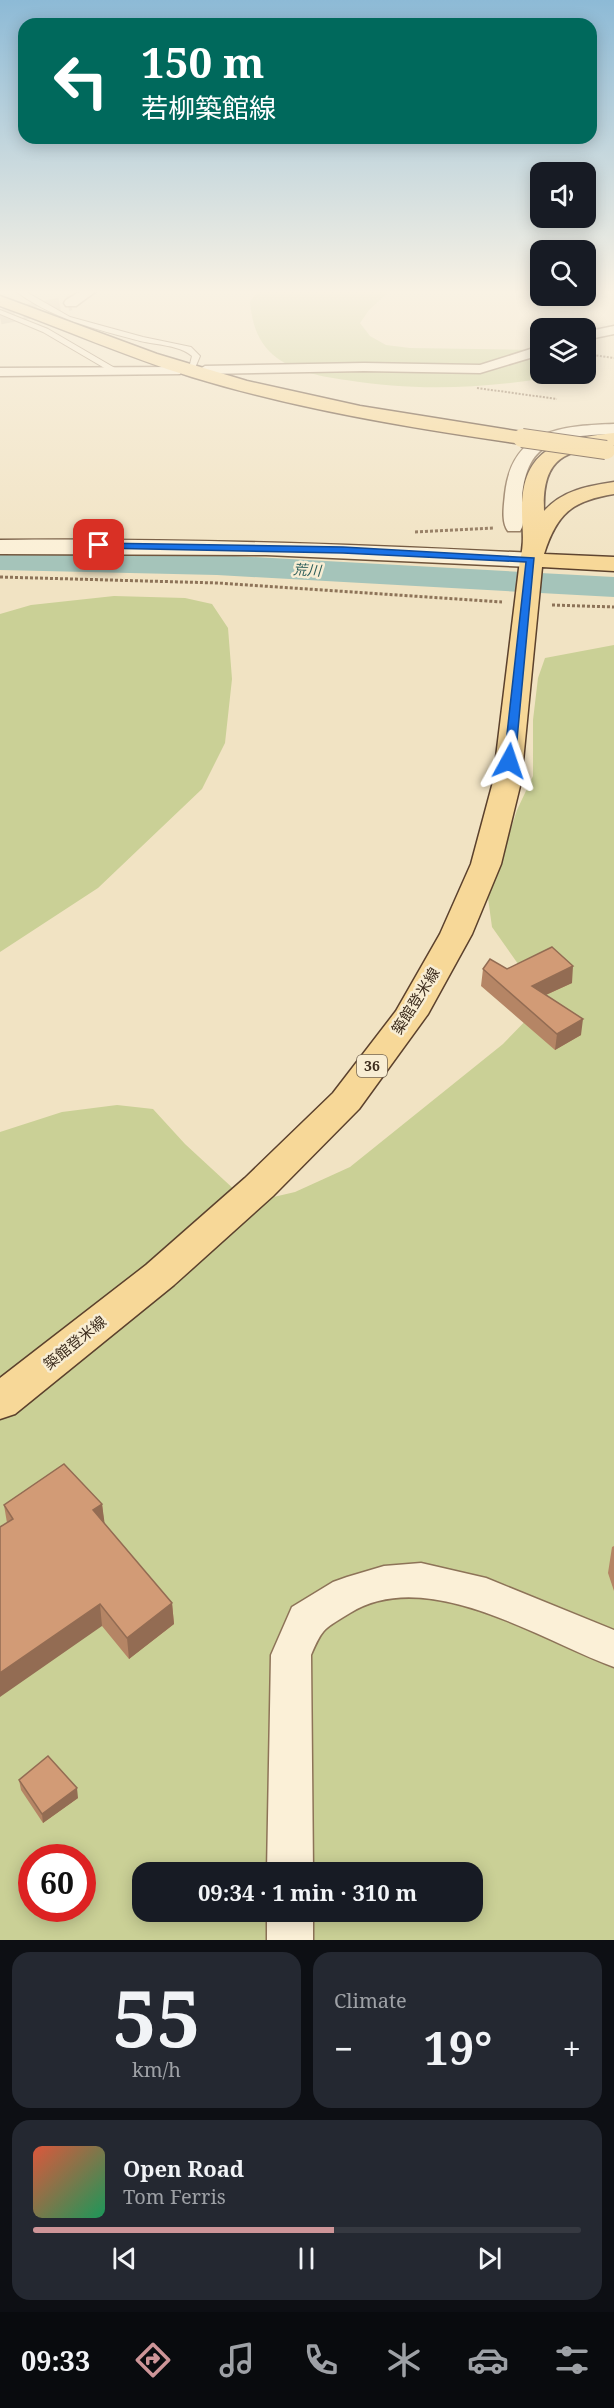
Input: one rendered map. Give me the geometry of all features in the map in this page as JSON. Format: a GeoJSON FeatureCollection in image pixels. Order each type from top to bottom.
{"type":"FeatureCollection","features":[{"type":"Feature","properties":{"kind":"main road"},"geometry":{"type":"LineString","coordinates":[[224,380],[399,420],[522,438],[611,447]]}},
{"type":"Feature","properties":{"kind":"main road"},"geometry":{"type":"LineString","coordinates":[[530,575],[531,501],[537,471],[542,461],[552,453],[565,448],[611,447]]}},
{"type":"Feature","properties":{"kind":"main road"},"geometry":{"type":"LineString","coordinates":[[530,575],[557,505],[575,496],[614,488]]}},
{"type":"Feature","properties":{"kind":"main road"},"geometry":{"type":"LineString","coordinates":[[0,547],[263,547],[530,575],[614,564]]}},
{"type":"Feature","properties":{"kind":"main road","name":"築館登米線"},"geometry":{"type":"LineString","coordinates":[[0,1402],[160,1275],[260,1187],[346,1101],[411,1014],[456,934],[486,864],[507,782],[530,575]]}},
{"type":"Feature","properties":{"kind":"street"},"geometry":{"type":"LineString","coordinates":[[514,527],[512,499],[525,456],[548,437],[574,432],[614,429]]}},
{"type":"Feature","properties":{"kind":"street"},"geometry":{"type":"LineString","coordinates":[[290,1862],[291,1655],[306,1620],[347,1594],[384,1583],[421,1580],[486,1595],[614,1649]]}},
{"type":"Feature","properties":{"kind":"street"},"geometry":{"type":"LineString","coordinates":[[290,1922],[290,1940]]}},
{"type":"Feature","properties":{"kind":"path"},"geometry":{"type":"LineString","coordinates":[[0,577],[218,583],[530,575],[614,607]]}},
{"type":"Feature","properties":{"kind":"green space"},"geometry":{"type":"Polygon","coordinates":[[[341,380],[530,380],[460,387],[404,386],[341,380]]]}},
{"type":"Feature","properties":{"kind":"green space"},"geometry":{"type":"Polygon","coordinates":[[[114,596],[185,598],[212,604],[228,628],[232,679],[225,743],[202,789],[98,888],[0,952],[0,614],[31,605],[114,596]]]}},
{"type":"Feature","properties":{"kind":"green space"},"geometry":{"type":"Polygon","coordinates":[[[614,645],[614,1940],[0,1940],[0,1132],[62,1112],[117,1105],[153,1109],[185,1144],[237,1192],[265,1199],[295,1192],[350,1167],[503,1044],[538,1008],[533,985],[492,927],[488,898],[517,810],[533,776],[533,720],[538,678],[545,658],[614,645]]]}},
{"type":"Feature","properties":{"kind":"building"},"geometry":{"type":"Polygon","coordinates":[[[552,947],[573,966],[532,986],[583,1019],[557,1034],[483,969],[490,959],[507,969],[552,947]]]}},
{"type":"Feature","properties":{"kind":"building"},"geometry":{"type":"Polygon","coordinates":[[[64,1464],[102,1504],[93,1510],[172,1603],[127,1638],[100,1604],[0,1673],[0,1527],[13,1519],[4,1505],[64,1464]]]}},
{"type":"Feature","properties":{"kind":"building"},"geometry":{"type":"Polygon","coordinates":[[[48,1756],[77,1788],[42,1814],[19,1780],[48,1756]]]}},
{"type":"Feature","properties":{"kind":"waterway","name":"荒川"},"geometry":{"type":"LineString","coordinates":[[0,560],[217,565],[614,587]]}},
{"type":"Feature","properties":{"kind":"route"},"geometry":{"type":"LineString","coordinates":[[99,545],[343,550],[531,560],[509,761]]}}]}
